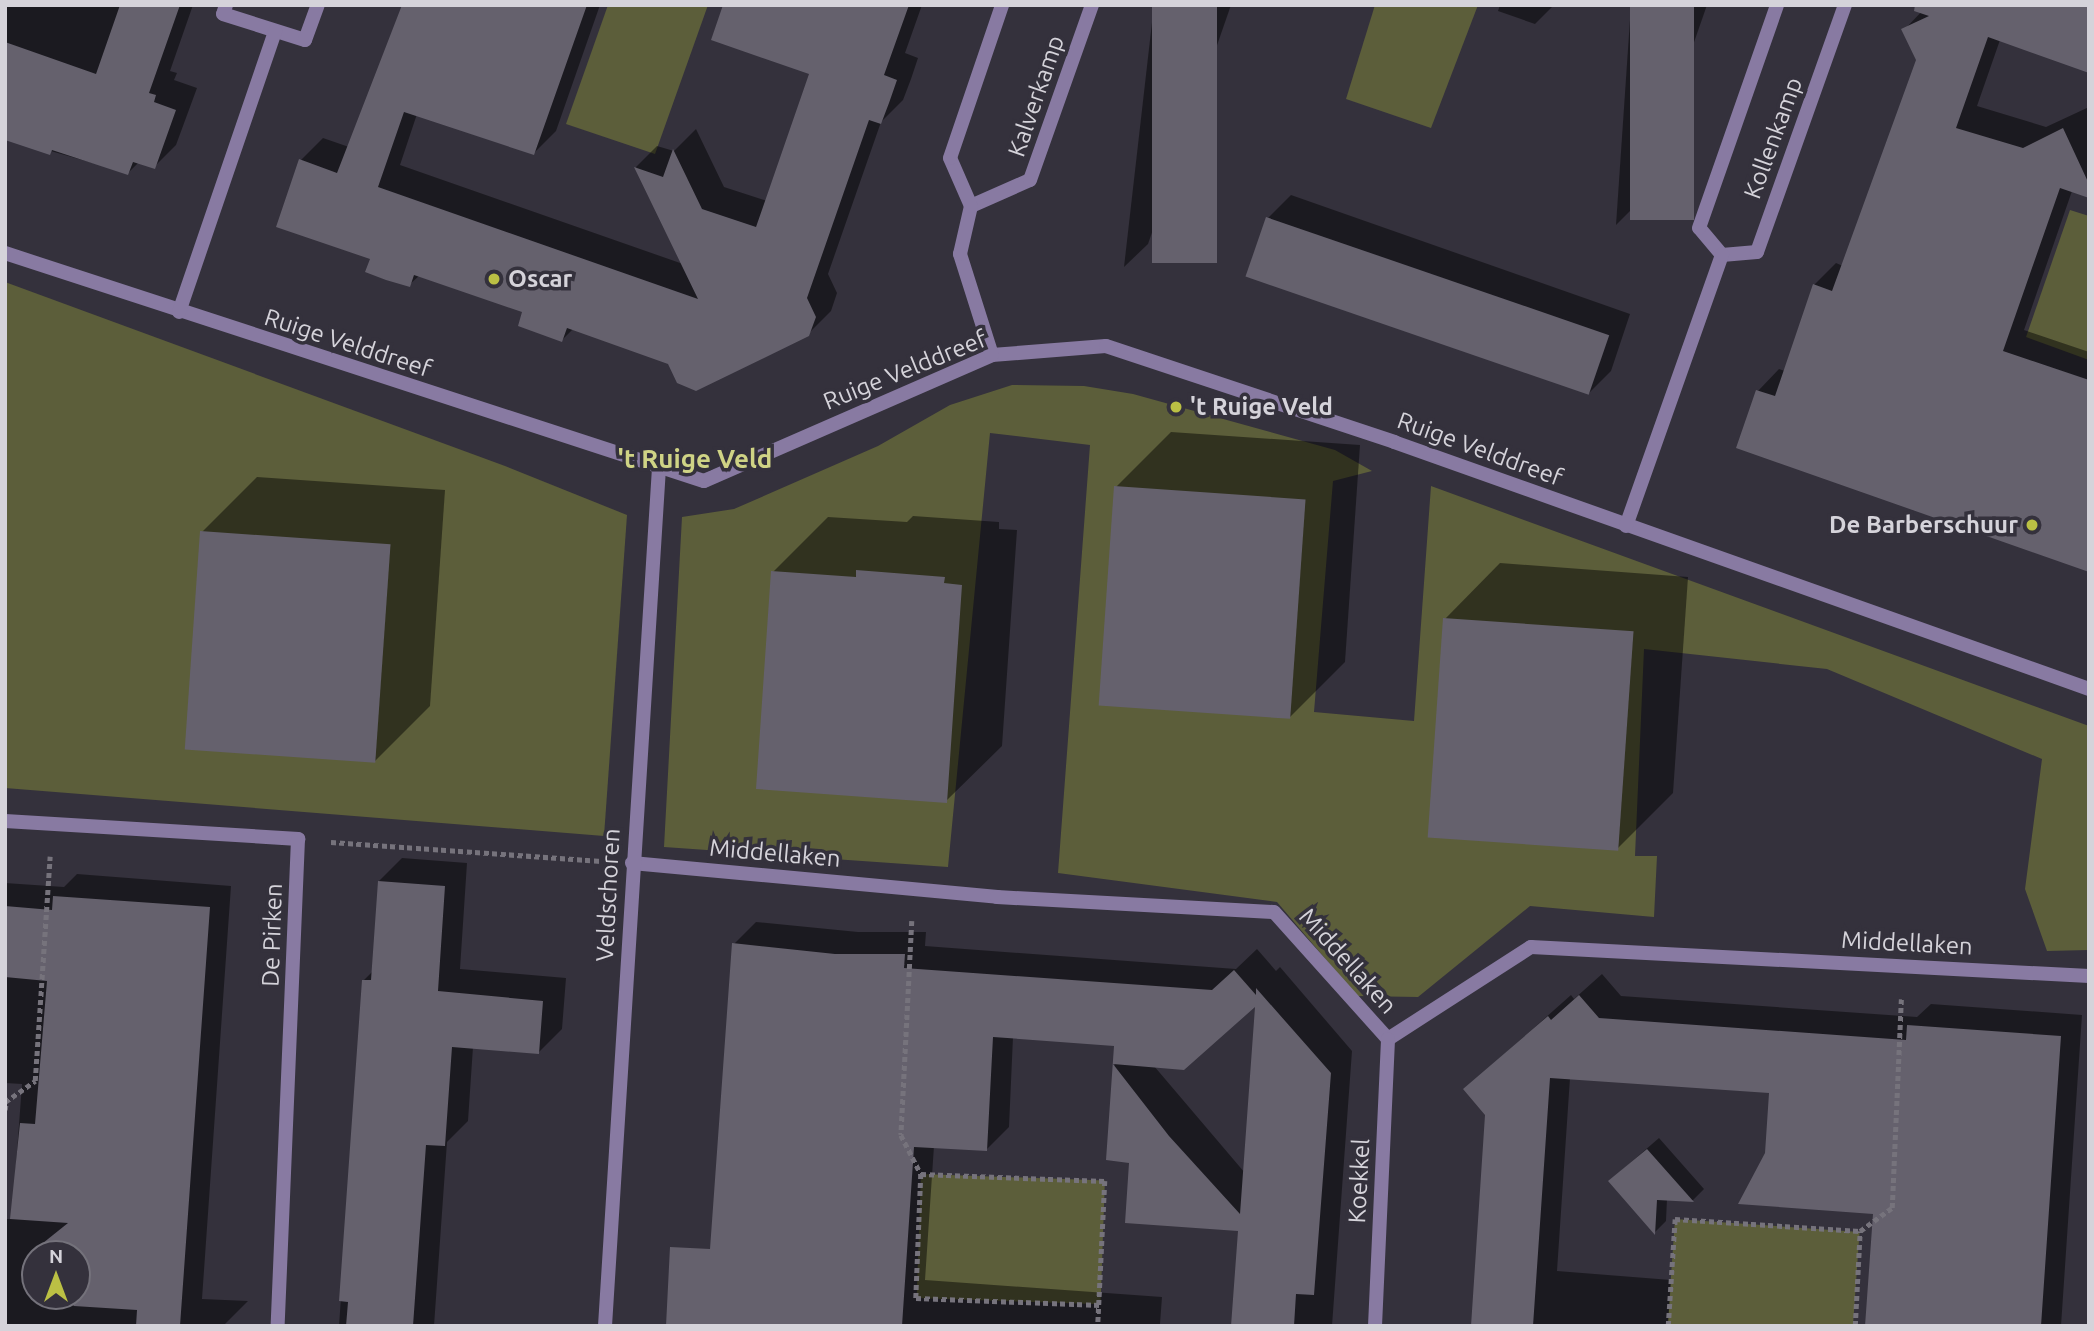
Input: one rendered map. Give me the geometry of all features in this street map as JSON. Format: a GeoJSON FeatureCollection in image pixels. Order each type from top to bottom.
{"type":"FeatureCollection","features":[{"type":"Feature","properties":{"kind":"street"},"geometry":{"type":"LineString","coordinates":[[226,5],[223,14],[305,40],[318,5]]}},
{"type":"Feature","properties":{"kind":"street"},"geometry":{"type":"LineString","coordinates":[[992,355],[960,254],[971,206],[950,158],[1002,5]]}},
{"type":"Feature","properties":{"kind":"street","name":"Kalverkamp"},"geometry":{"type":"LineString","coordinates":[[971,206],[1030,180],[1092,5]]}},
{"type":"Feature","properties":{"kind":"street","name":"Kollenkamp"},"geometry":{"type":"LineString","coordinates":[[1777,5],[1699,228],[1722,255],[1756,253],[1845,5]]}},
{"type":"Feature","properties":{"kind":"street"},"geometry":{"type":"LineString","coordinates":[[179,312],[275,31]]}},
{"type":"Feature","properties":{"kind":"street","name":"Ruige Velddreef"},"geometry":{"type":"LineString","coordinates":[[5,253],[179,312],[704,481],[992,355],[1106,346],[1150,357],[2089,689]]}},
{"type":"Feature","properties":{"kind":"street"},"geometry":{"type":"LineString","coordinates":[[1626,526],[1722,255]]}},
{"type":"Feature","properties":{"kind":"street","name":"Veldschoren"},"geometry":{"type":"LineString","coordinates":[[605,1326],[632,863],[659,467]]}},
{"type":"Feature","properties":{"kind":"street"},"geometry":{"type":"LineString","coordinates":[[5,821],[298,839]]}},
{"type":"Feature","properties":{"kind":"street","name":"De Pirken"},"geometry":{"type":"LineString","coordinates":[[278,1326],[298,839]]}},
{"type":"Feature","properties":{"kind":"street","name":"Middellaken"},"geometry":{"type":"LineString","coordinates":[[632,863],[913,888],[1274,912],[1388,1039],[1531,947],[2089,976]]}},
{"type":"Feature","properties":{"kind":"street","name":"Koekkel"},"geometry":{"type":"LineString","coordinates":[[1375,1326],[1388,1039]]}},
{"type":"Feature","properties":{"kind":"path"},"geometry":{"type":"LineString","coordinates":[[5,1110],[6,1102],[34,1080],[52,824]]}},
{"type":"Feature","properties":{"kind":"path"},"geometry":{"type":"LineString","coordinates":[[298,839],[632,863]]}},
{"type":"Feature","properties":{"kind":"path"},"geometry":{"type":"LineString","coordinates":[[913,888],[901,1135],[921,1174],[916,1298],[1100,1305]]}},
{"type":"Feature","properties":{"kind":"path"},"geometry":{"type":"LineString","coordinates":[[1668,1326],[1675,1219],[1860,1231],[1892,1208],[1902,967]]}},
{"type":"Feature","properties":{"kind":"path"},"geometry":{"type":"LineString","coordinates":[[921,1174],[1105,1181],[1098,1326]]}},
{"type":"Feature","properties":{"kind":"path"},"geometry":{"type":"LineString","coordinates":[[1854,1326],[1860,1231]]}},
{"type":"Feature","properties":{"kind":"green space"},"geometry":{"type":"Polygon","coordinates":[[[608,5],[708,5],[655,154],[566,124],[608,5]]]}},
{"type":"Feature","properties":{"kind":"green space"},"geometry":{"type":"Polygon","coordinates":[[[1375,5],[1478,5],[1431,128],[1346,99],[1375,5]]]}},
{"type":"Feature","properties":{"kind":"green space"},"geometry":{"type":"Polygon","coordinates":[[[2070,210],[2089,216],[2089,360],[2026,337],[2070,210]]]}},
{"type":"Feature","properties":{"kind":"green space"},"geometry":{"type":"Polygon","coordinates":[[[5,282],[505,466],[627,515],[604,836],[5,788],[5,282]]]}},
{"type":"Feature","properties":{"kind":"green space"},"geometry":{"type":"Polygon","coordinates":[[[1012,385],[1084,386],[1133,394],[1335,450],[1372,471],[1333,481],[1314,712],[1414,721],[1431,486],[2089,726],[2089,950],[2047,951],[2025,889],[2042,759],[1827,669],[1644,649],[1635,856],[1657,856],[1654,917],[1530,906],[1418,997],[1357,996],[1277,902],[1058,873],[1090,445],[990,433],[948,867],[664,847],[682,517],[734,509],[878,446],[950,405],[1012,385]]]}},
{"type":"Feature","properties":{"kind":"green space"},"geometry":{"type":"Polygon","coordinates":[[[921,1174],[1105,1180],[1101,1304],[917,1298],[921,1174]]]}},
{"type":"Feature","properties":{"kind":"green space"},"geometry":{"type":"Polygon","coordinates":[[[1675,1219],[1860,1232],[1853,1326],[1668,1326],[1675,1219]]]}},
{"type":"Feature","properties":{"kind":"building"},"geometry":{"type":"Polygon","coordinates":[[[120,5],[180,5],[149,93],[156,95],[154,102],[176,110],[155,169],[133,162],[128,175],[52,150],[50,155],[5,140],[5,42],[96,74],[120,5]]]}},
{"type":"Feature","properties":{"kind":"building"},"geometry":{"type":"Polygon","coordinates":[[[402,5],[587,5],[534,155],[404,112],[378,187],[698,299],[634,167],[663,177],[673,149],[702,209],[756,227],[809,74],[711,40],[723,5],[909,5],[884,75],[897,80],[889,103],[881,124],[869,120],[807,298],[816,317],[809,336],[696,391],[677,383],[668,364],[567,328],[562,342],[518,326],[522,312],[414,275],[410,287],[386,280],[365,272],[370,259],[276,227],[299,159],[337,173],[402,5]]]}},
{"type":"Feature","properties":{"kind":"building"},"geometry":{"type":"Polygon","coordinates":[[[1152,5],[1217,5],[1217,263],[1152,263],[1152,5]]]}},
{"type":"Feature","properties":{"kind":"building"},"geometry":{"type":"Polygon","coordinates":[[[1630,5],[1694,5],[1694,220],[1630,220],[1630,5]]]}},
{"type":"Feature","properties":{"kind":"building"},"geometry":{"type":"Polygon","coordinates":[[[1915,5],[2089,5],[2089,73],[1988,37],[1956,128],[2023,148],[2063,128],[2089,184],[2089,198],[2060,188],[2003,351],[2089,380],[2089,572],[1736,448],[1756,390],[1775,396],[1813,284],[1832,291],[1916,60],[1901,29],[1929,16],[1914,11],[1915,5]]]}},
{"type":"Feature","properties":{"kind":"building"},"geometry":{"type":"Polygon","coordinates":[[[1266,217],[1609,335],[1589,395],[1245,277],[1266,217]]]}},
{"type":"Feature","properties":{"kind":"building"},"geometry":{"type":"Polygon","coordinates":[[[1114,486],[1306,499],[1290,719],[1099,705],[1114,486]]]}},
{"type":"Feature","properties":{"kind":"building"},"geometry":{"type":"Polygon","coordinates":[[[200,531],[391,544],[375,763],[185,749],[200,531]]]}},
{"type":"Feature","properties":{"kind":"building"},"geometry":{"type":"Polygon","coordinates":[[[856,570],[945,577],[944,583],[962,585],[947,803],[756,789],[771,571],[856,577],[856,570]]]}},
{"type":"Feature","properties":{"kind":"building"},"geometry":{"type":"Polygon","coordinates":[[[1443,618],[1634,631],[1618,851],[1428,837],[1443,618]]]}},
{"type":"Feature","properties":{"kind":"building"},"geometry":{"type":"Polygon","coordinates":[[[378,881],[445,886],[438,991],[543,1001],[539,1054],[452,1047],[445,1146],[426,1145],[413,1326],[346,1326],[348,1302],[339,1301],[362,980],[371,980],[378,881]]]}},
{"type":"Feature","properties":{"kind":"building"},"geometry":{"type":"Polygon","coordinates":[[[53,896],[210,907],[180,1326],[136,1326],[137,1310],[91,1307],[91,1240],[47,1240],[68,1223],[10,1219],[20,1123],[35,1124],[47,981],[5,977],[5,906],[52,910],[53,896]]]}},
{"type":"Feature","properties":{"kind":"building"},"geometry":{"type":"Polygon","coordinates":[[[732,943],[835,954],[905,954],[904,968],[1212,990],[1234,970],[1256,995],[1256,988],[1331,1073],[1314,1295],[1296,1294],[1294,1326],[1231,1326],[1238,1231],[1125,1223],[1129,1163],[1106,1160],[1114,1046],[993,1037],[987,1151],[914,1147],[902,1326],[666,1326],[670,1247],[710,1249],[732,943]],[[1255,1007],[1184,1070],[1113,1064],[1169,1136],[1240,1214],[1255,1007]]]}},
{"type":"Feature","properties":{"kind":"building"},"geometry":{"type":"Polygon","coordinates":[[[1579,995],[1599,1018],[1906,1040],[1907,1025],[2061,1036],[2041,1326],[1865,1326],[1873,1214],[1738,1204],[1765,1153],[1769,1093],[1550,1078],[1533,1326],[1471,1326],[1485,1115],[1463,1089],[1548,1016],[1551,1020],[1579,995]]]}},
{"type":"Feature","properties":{"kind":"building"},"geometry":{"type":"Polygon","coordinates":[[[1647,1149],[1694,1202],[1657,1200],[1655,1235],[1608,1181],[1647,1149]]]}},
{"type":"Feature","properties":{"kind":"place","name":"Oscar"},"geometry":{"type":"Point","coordinates":[494,279]}},
{"type":"Feature","properties":{"kind":"place","name":"'t Ruige Veld"},"geometry":{"type":"Point","coordinates":[1176,407]}},
{"type":"Feature","properties":{"kind":"place","name":"De Barberschuur"},"geometry":{"type":"Point","coordinates":[2032,525]}},
{"type":"Feature","properties":{"kind":"district","name":"'t Ruige Veld"},"geometry":{"type":"Point","coordinates":[695,459]}}]}
